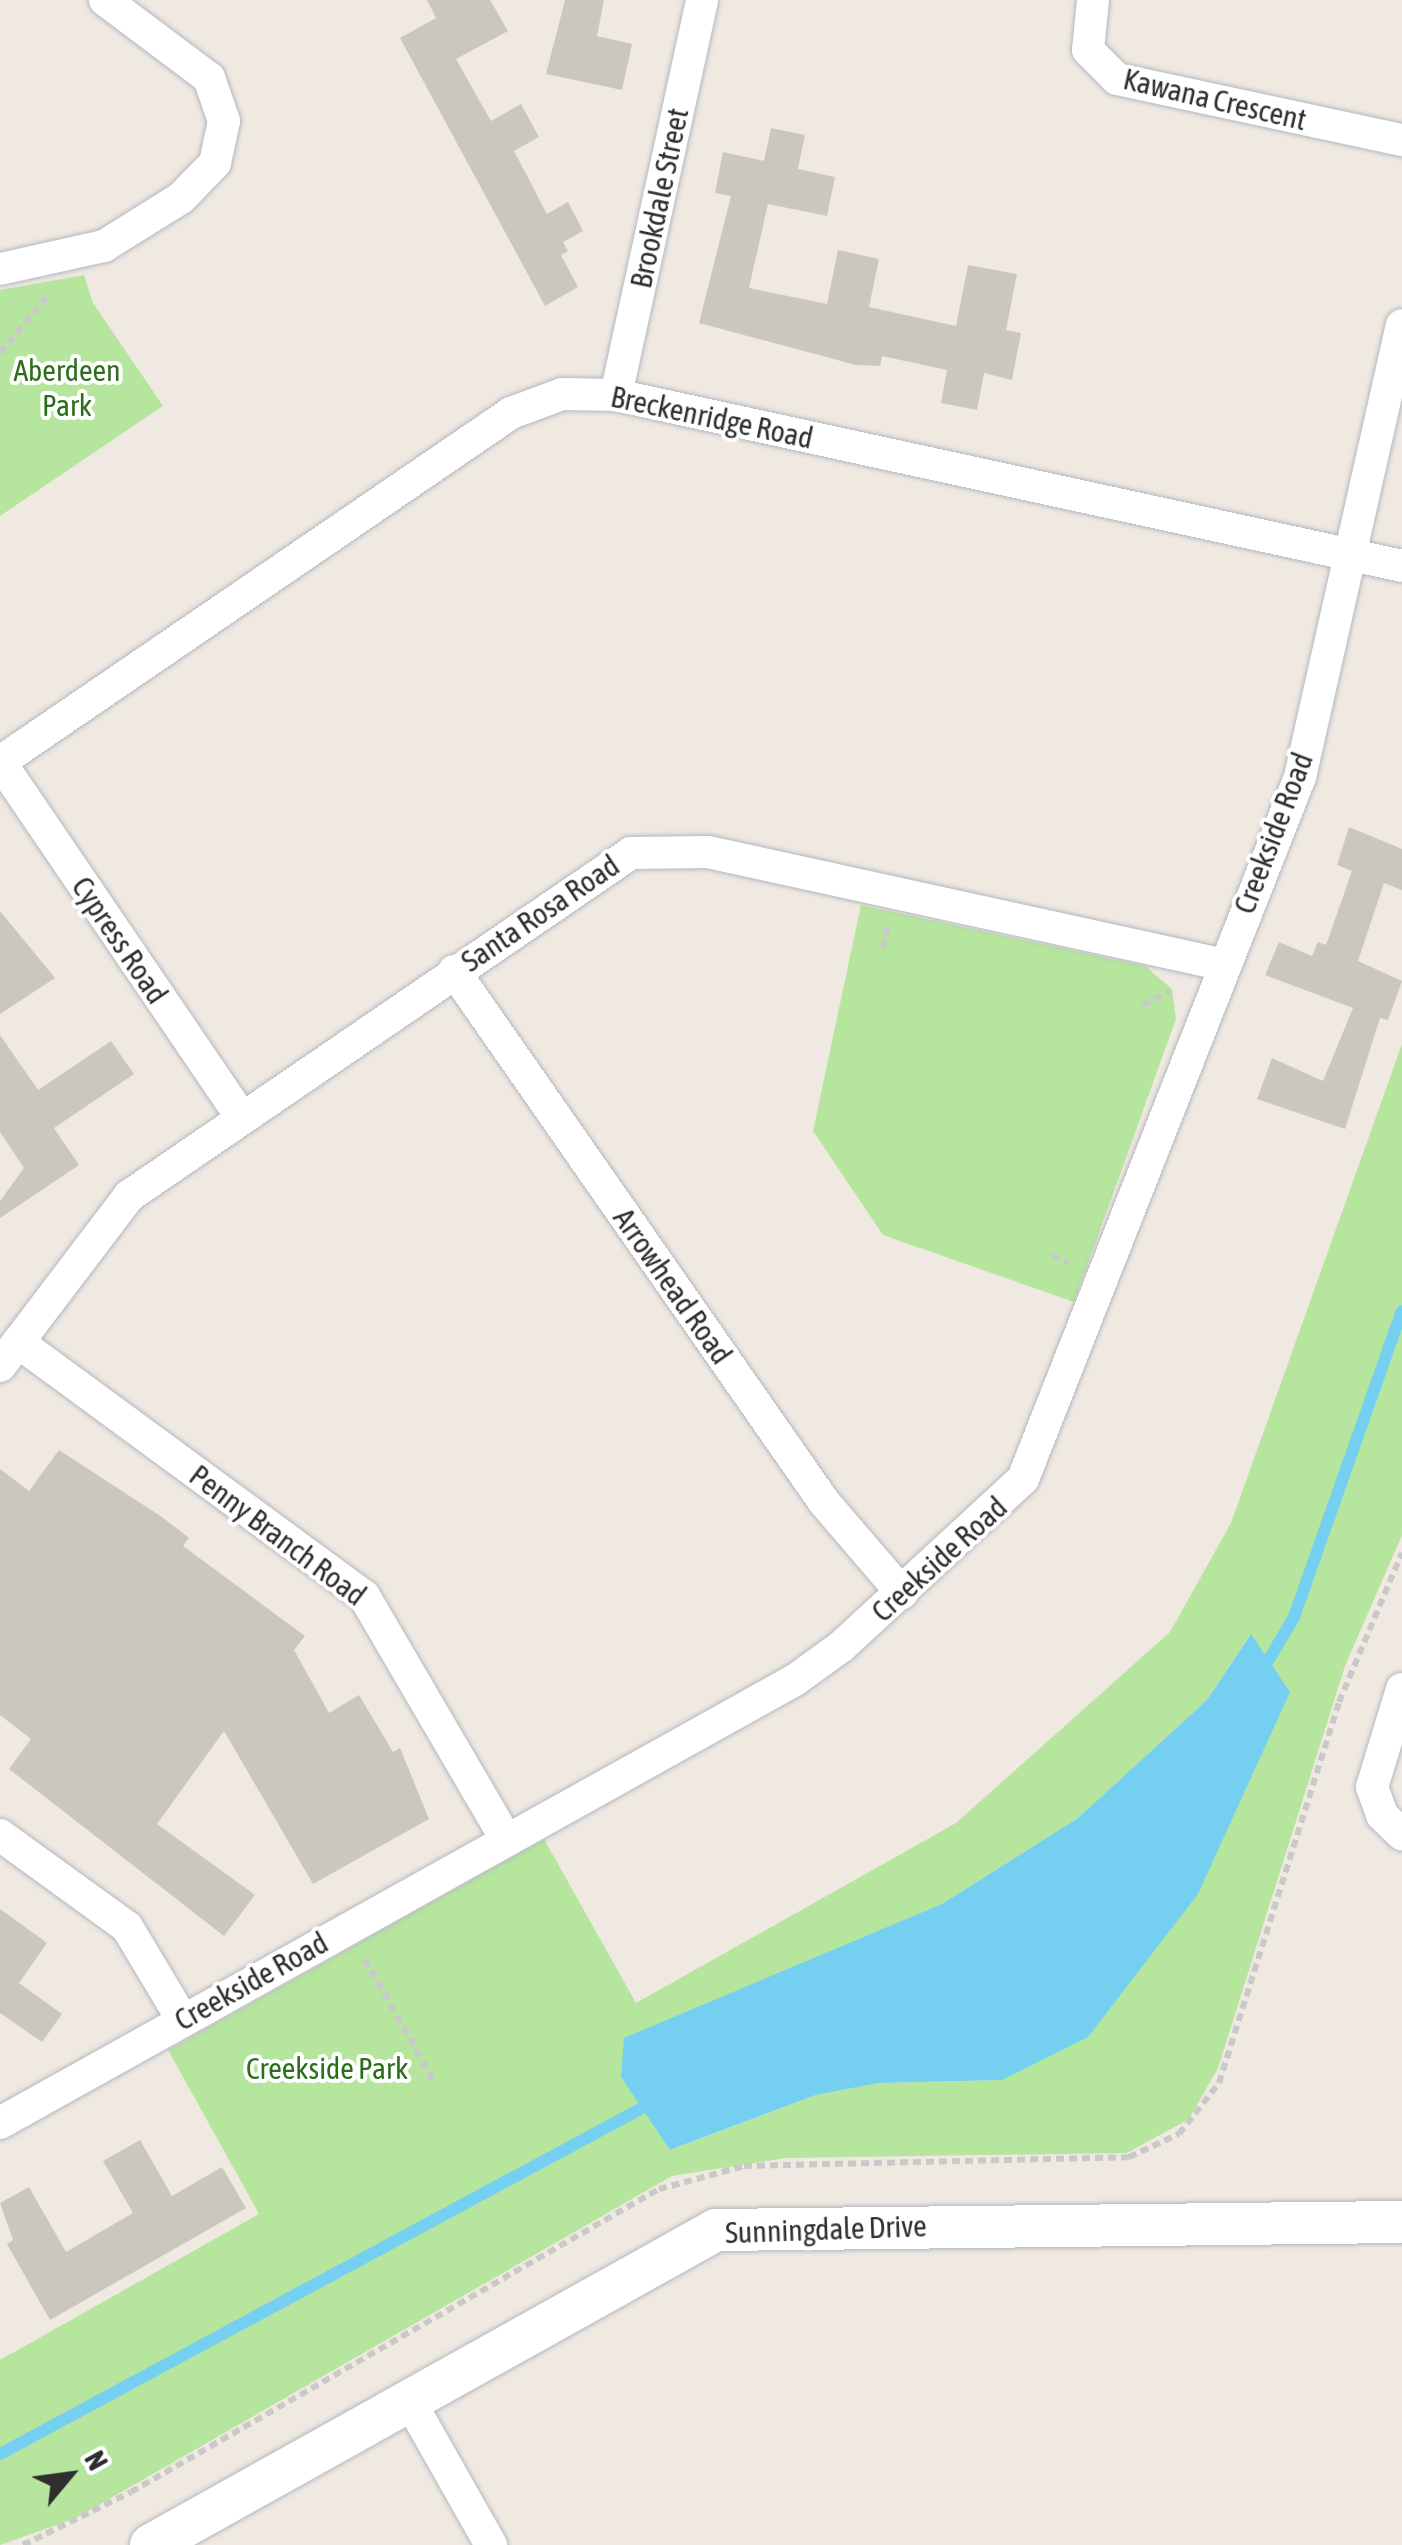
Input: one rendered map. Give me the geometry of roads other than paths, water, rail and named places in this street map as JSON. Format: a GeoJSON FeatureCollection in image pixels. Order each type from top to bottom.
{"type":"FeatureCollection","features":[{"type":"Feature","properties":{"kind":"street"},"geometry":{"type":"LineString","coordinates":[[0,270],[62,258],[120,238],[201,182],[220,150],[222,107],[193,64],[105,0]]}},
{"type":"Feature","properties":{"kind":"street","name":"Brookdale Street"},"geometry":{"type":"LineString","coordinates":[[616,395],[702,0]]}},
{"type":"Feature","properties":{"kind":"street","name":"Kawana Crescent"},"geometry":{"type":"LineString","coordinates":[[1093,0],[1088,50],[1117,79],[1402,140]]}},
{"type":"Feature","properties":{"kind":"street","name":"Creekside Road"},"geometry":{"type":"LineString","coordinates":[[0,2123],[505,1837],[794,1680],[1000,1507],[1034,1461],[1221,964],[1300,776],[1346,555],[1402,325]]}},
{"type":"Feature","properties":{"kind":"street","name":"Breckenridge Road"},"geometry":{"type":"LineString","coordinates":[[0,762],[510,413],[562,394],[616,395],[1402,566]]}},
{"type":"Feature","properties":{"kind":"street","name":"Cypress Road"},"geometry":{"type":"LineString","coordinates":[[0,762],[241,1117]]}},
{"type":"Feature","properties":{"kind":"street","name":"Santa Rosa Road"},"geometry":{"type":"LineString","coordinates":[[9,1354],[128,1196],[618,858],[661,847],[1221,964]]}},
{"type":"Feature","properties":{"kind":"street","name":"Arrowhead Road"},"geometry":{"type":"LineString","coordinates":[[454,971],[824,1502],[902,1593]]}},
{"type":"Feature","properties":{"kind":"street","name":"Penny Branch Road"},"geometry":{"type":"LineString","coordinates":[[9,1354],[364,1596],[505,1837]]}},
{"type":"Feature","properties":{"kind":"street"},"geometry":{"type":"LineString","coordinates":[[1402,1689],[1372,1787],[1382,1815],[1402,1834]]}},
{"type":"Feature","properties":{"kind":"street"},"geometry":{"type":"LineString","coordinates":[[0,1836],[126,1927],[182,2020]]}},
{"type":"Feature","properties":{"kind":"street","name":"Sunningdale Drive"},"geometry":{"type":"LineString","coordinates":[[152,2545],[694,2240],[737,2226],[1402,2222]]}},
{"type":"Feature","properties":{"kind":"street"},"geometry":{"type":"LineString","coordinates":[[408,2400],[491,2545]]}},
{"type":"Feature","properties":{"kind":"water"},"geometry":{"type":"Polygon","coordinates":[[[1251,1634],[1290,1692],[1198,1894],[1088,2037],[1002,2080],[879,2083],[816,2095],[670,2150],[621,2077],[624,2038],[942,1904],[1078,1818],[1207,1700],[1251,1634]]]}},
{"type":"Feature","properties":{"kind":"waterway"},"geometry":{"type":"LineString","coordinates":[[1262,1671],[1294,1617],[1402,1311]]}},
{"type":"Feature","properties":{"kind":"waterway"},"geometry":{"type":"LineString","coordinates":[[0,2454],[657,2100]]}},
{"type":"Feature","properties":{"kind":"park label","name":"Aberdeen Park"},"geometry":{"type":"Point","coordinates":[67,387]}},
{"type":"Feature","properties":{"kind":"park label","name":"Creekside Park"},"geometry":{"type":"Point","coordinates":[327,2068]}}]}
